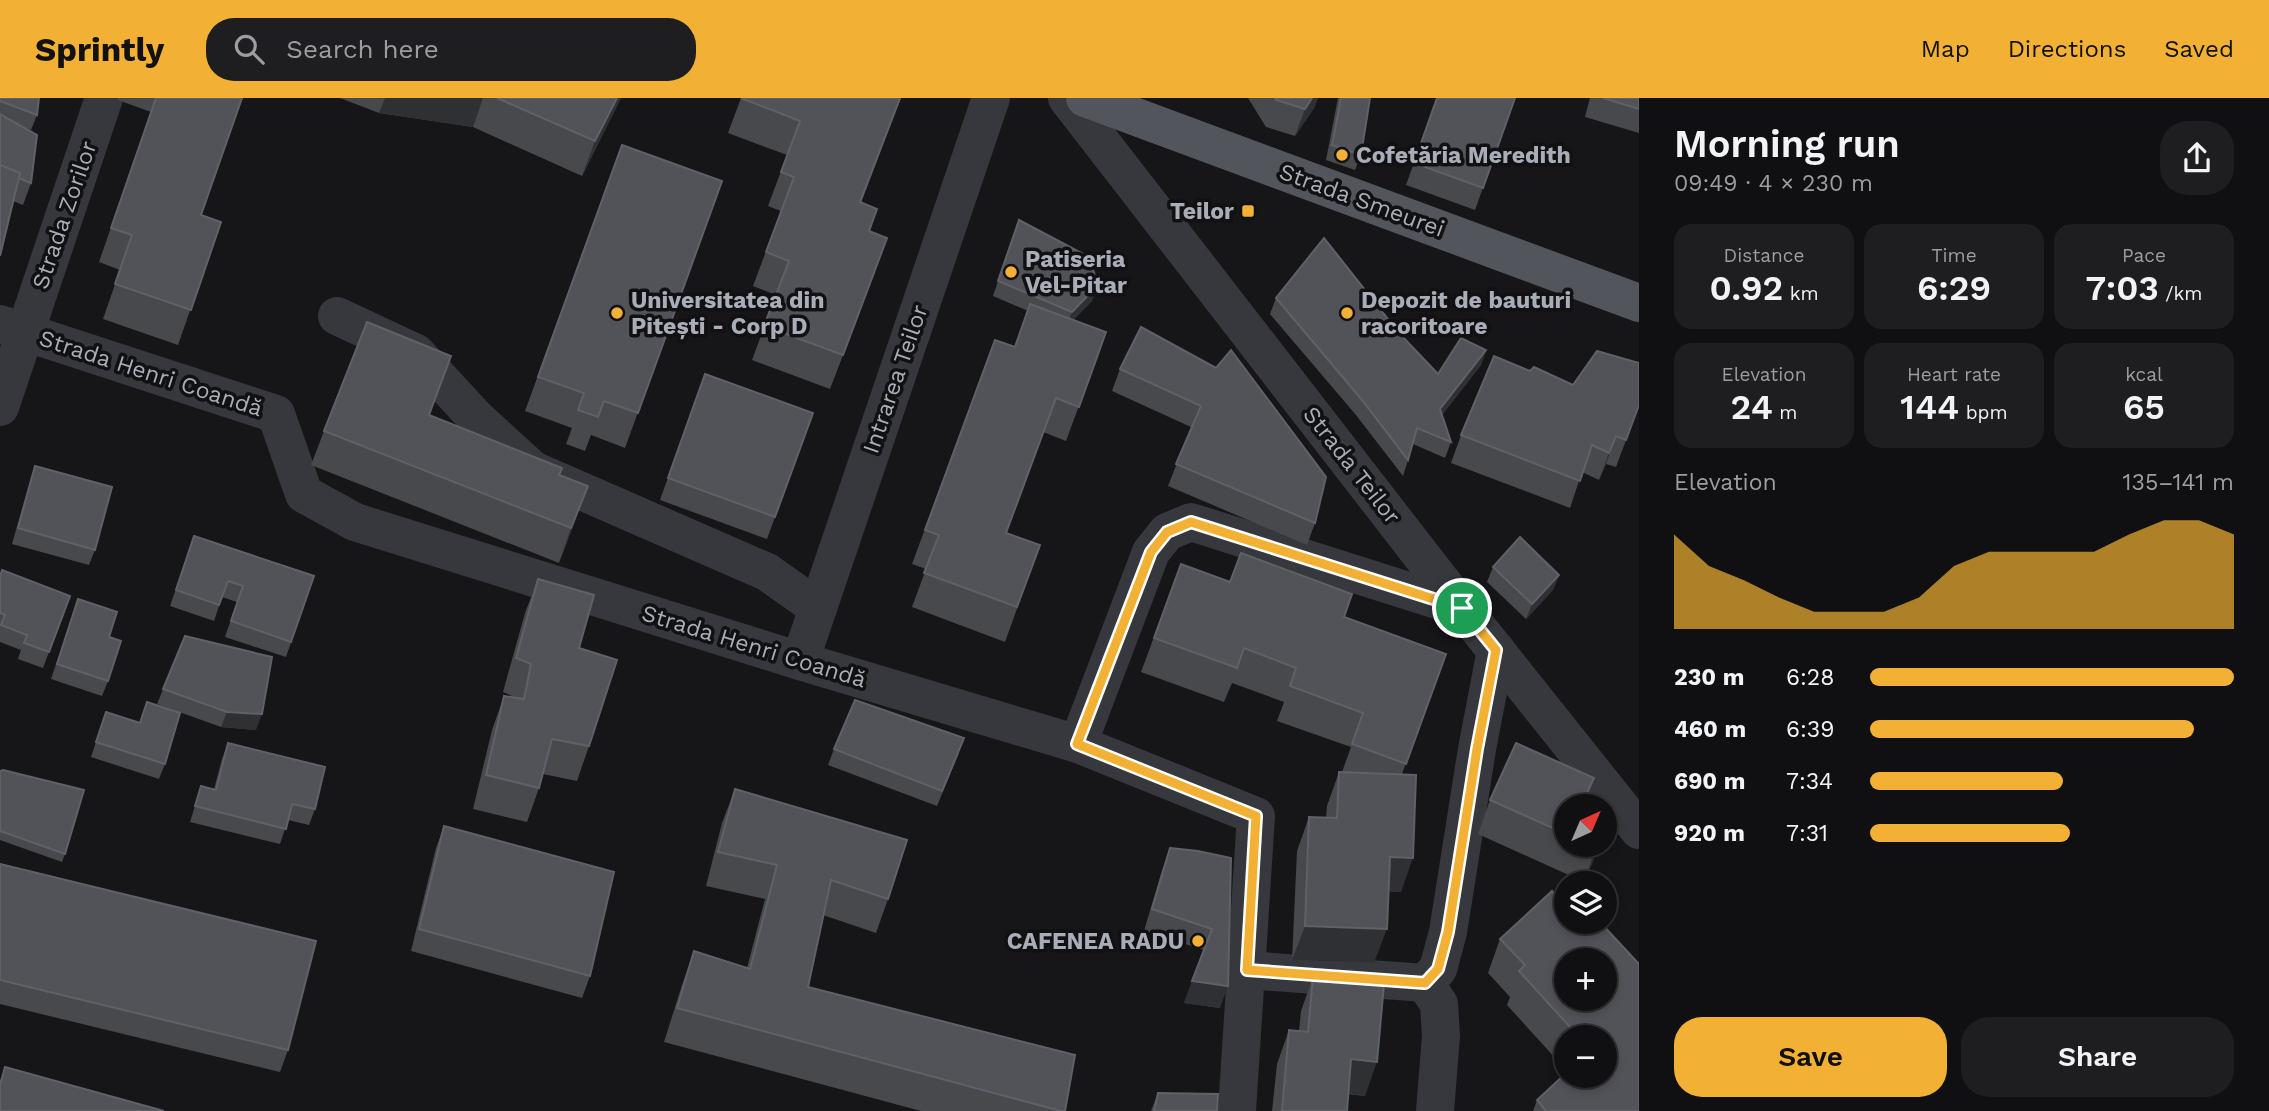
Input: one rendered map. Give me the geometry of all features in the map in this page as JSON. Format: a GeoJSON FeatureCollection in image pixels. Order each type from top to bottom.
{"type":"FeatureCollection","features":[{"type":"Feature","properties":{"kind":"main road","name":"Strada Smeurei"},"geometry":{"type":"LineString","coordinates":[[1085,98],[1639,303]]}},
{"type":"Feature","properties":{"kind":"street","name":"Strada Zorilor"},"geometry":{"type":"LineString","coordinates":[[0,407],[12,328],[104,98]]}},
{"type":"Feature","properties":{"kind":"street","name":"Intrarea Teilor"},"geometry":{"type":"LineString","coordinates":[[800,661],[991,98]]}},
{"type":"Feature","properties":{"kind":"street","name":"Strada Teilor"},"geometry":{"type":"LineString","coordinates":[[1067,98],[1462,608],[1639,831]]}},
{"type":"Feature","properties":{"kind":"street"},"geometry":{"type":"LineString","coordinates":[[337,316],[416,352],[475,417],[533,470],[767,572],[818,608]]}},
{"type":"Feature","properties":{"kind":"street","name":"Strada Henri Coandă"},"geometry":{"type":"LineString","coordinates":[[12,328],[276,414],[304,494],[355,522],[1077,744],[1256,816],[1237,1111]]}},
{"type":"Feature","properties":{"kind":"street"},"geometry":{"type":"LineString","coordinates":[[1077,744],[1151,552],[1167,532],[1191,522],[1462,608]]}},
{"type":"Feature","properties":{"kind":"street"},"geometry":{"type":"LineString","coordinates":[[1425,983],[1438,969],[1448,932],[1477,749],[1496,650]]}},
{"type":"Feature","properties":{"kind":"street"},"geometry":{"type":"LineString","coordinates":[[1247,970],[1425,983]]}},
{"type":"Feature","properties":{"kind":"street"},"geometry":{"type":"LineString","coordinates":[[1425,983],[1438,1004],[1441,1036],[1435,1111]]}},
{"type":"Feature","properties":{"kind":"building"},"geometry":{"type":"Polygon","coordinates":[[[0,98],[39,98],[37,115],[0,101],[0,98]]]}},
{"type":"Feature","properties":{"kind":"building"},"geometry":{"type":"Polygon","coordinates":[[[156,98],[242,98],[201,215],[221,222],[191,310],[115,284],[132,235],[111,228],[156,98]]]}},
{"type":"Feature","properties":{"kind":"building"},"geometry":{"type":"Polygon","coordinates":[[[497,98],[617,98],[595,141],[497,98]]]}},
{"type":"Feature","properties":{"kind":"building"},"geometry":{"type":"Polygon","coordinates":[[[741,98],[900,98],[860,202],[877,209],[869,231],[887,238],[843,355],[764,326],[789,261],[766,252],[794,177],[781,172],[800,121],[741,98]]]}},
{"type":"Feature","properties":{"kind":"building"},"geometry":{"type":"Polygon","coordinates":[[[1275,98],[1312,98],[1305,109],[1275,98]]]}},
{"type":"Feature","properties":{"kind":"building"},"geometry":{"type":"Polygon","coordinates":[[[1341,98],[1370,98],[1361,155],[1332,145],[1341,98]]]}},
{"type":"Feature","properties":{"kind":"building"},"geometry":{"type":"Polygon","coordinates":[[[1437,98],[1515,98],[1483,188],[1414,163],[1437,98]]]}},
{"type":"Feature","properties":{"kind":"building"},"geometry":{"type":"Polygon","coordinates":[[[1603,98],[1639,98],[1639,109],[1603,98]]]}},
{"type":"Feature","properties":{"kind":"building"},"geometry":{"type":"Polygon","coordinates":[[[0,114],[37,135],[31,183],[18,178],[20,173],[0,165],[0,114]]]}},
{"type":"Feature","properties":{"kind":"building","name":"Universitatea din Pitești - Corp D"},"geometry":{"type":"Polygon","coordinates":[[[622,145],[722,181],[638,413],[604,401],[598,417],[578,410],[584,393],[538,377],[622,145]]]}},
{"type":"Feature","properties":{"kind":"building"},"geometry":{"type":"Polygon","coordinates":[[[0,165],[20,173],[0,256],[0,165]]]}},
{"type":"Feature","properties":{"kind":"building"},"geometry":{"type":"Polygon","coordinates":[[[1019,220],[1089,257],[1098,285],[1072,312],[998,281],[1019,220]]]}},
{"type":"Feature","properties":{"kind":"building"},"geometry":{"type":"Polygon","coordinates":[[[1324,238],[1399,333],[1438,374],[1461,338],[1486,350],[1440,409],[1451,442],[1417,428],[1408,460],[1362,400],[1276,298],[1324,238]]]}},
{"type":"Feature","properties":{"kind":"building"},"geometry":{"type":"Polygon","coordinates":[[[1030,304],[1106,332],[1079,407],[1056,398],[1006,533],[1040,545],[1017,607],[924,573],[939,535],[925,530],[995,340],[1015,347],[1030,304]]]}},
{"type":"Feature","properties":{"kind":"building"},"geometry":{"type":"Polygon","coordinates":[[[367,322],[451,356],[429,415],[562,468],[559,475],[588,486],[571,528],[324,431],[367,322]]]}},
{"type":"Feature","properties":{"kind":"building"},"geometry":{"type":"Polygon","coordinates":[[[1141,327],[1216,368],[1231,350],[1326,477],[1315,523],[1176,464],[1201,406],[1120,369],[1141,327]]]}},
{"type":"Feature","properties":{"kind":"building"},"geometry":{"type":"Polygon","coordinates":[[[1597,351],[1639,363],[1639,405],[1626,440],[1616,436],[1609,453],[1592,445],[1580,481],[1461,435],[1494,356],[1530,371],[1534,367],[1573,385],[1597,351]]]}},
{"type":"Feature","properties":{"kind":"building"},"geometry":{"type":"Polygon","coordinates":[[[705,374],[813,413],[775,517],[668,478],[705,374]]]}},
{"type":"Feature","properties":{"kind":"building"},"geometry":{"type":"Polygon","coordinates":[[[35,466],[112,487],[95,550],[18,528],[35,466]]]}},
{"type":"Feature","properties":{"kind":"building"},"geometry":{"type":"Polygon","coordinates":[[[194,536],[314,576],[291,642],[231,621],[243,586],[228,581],[219,605],[176,590],[194,536]]]}},
{"type":"Feature","properties":{"kind":"building"},"geometry":{"type":"Polygon","coordinates":[[[1520,537],[1559,575],[1532,604],[1493,567],[1520,537]]]}},
{"type":"Feature","properties":{"kind":"building"},"geometry":{"type":"Polygon","coordinates":[[[1241,553],[1352,594],[1344,617],[1446,654],[1406,764],[1352,744],[1363,713],[1290,686],[1296,668],[1244,648],[1237,668],[1154,638],[1181,564],[1230,582],[1241,553]]]}},
{"type":"Feature","properties":{"kind":"building"},"geometry":{"type":"Polygon","coordinates":[[[2,570],[70,596],[49,652],[24,643],[27,635],[1,625],[5,615],[0,613],[2,570]]]}},
{"type":"Feature","properties":{"kind":"building"},"geometry":{"type":"Polygon","coordinates":[[[538,579],[594,595],[579,648],[617,660],[589,746],[552,739],[539,788],[486,775],[504,696],[524,699],[531,664],[516,658],[538,579]]]}},
{"type":"Feature","properties":{"kind":"building"},"geometry":{"type":"Polygon","coordinates":[[[78,599],[117,612],[109,637],[121,641],[108,681],[57,664],[78,599]]]}},
{"type":"Feature","properties":{"kind":"building"},"geometry":{"type":"Polygon","coordinates":[[[185,636],[272,657],[262,714],[227,712],[163,689],[185,636]]]}},
{"type":"Feature","properties":{"kind":"building"},"geometry":{"type":"Polygon","coordinates":[[[855,700],[964,738],[942,791],[834,749],[855,700]]]}},
{"type":"Feature","properties":{"kind":"building"},"geometry":{"type":"Polygon","coordinates":[[[147,702],[180,713],[165,764],[96,742],[106,712],[140,723],[147,702]]]}},
{"type":"Feature","properties":{"kind":"building"},"geometry":{"type":"Polygon","coordinates":[[[228,743],[325,767],[315,809],[292,804],[286,829],[195,806],[201,786],[216,790],[228,743]]]}},
{"type":"Feature","properties":{"kind":"building"},"geometry":{"type":"Polygon","coordinates":[[[1516,743],[1594,778],[1586,794],[1554,794],[1554,829],[1490,800],[1516,743]]]}},
{"type":"Feature","properties":{"kind":"building"},"geometry":{"type":"Polygon","coordinates":[[[0,771],[84,790],[65,854],[0,831],[0,771]]]}},
{"type":"Feature","properties":{"kind":"building"},"geometry":{"type":"Polygon","coordinates":[[[1339,772],[1416,775],[1413,858],[1390,857],[1387,929],[1305,926],[1309,817],[1337,818],[1339,772]]]}},
{"type":"Feature","properties":{"kind":"building"},"geometry":{"type":"Polygon","coordinates":[[[735,789],[907,840],[888,899],[831,880],[808,987],[1075,1055],[1065,1111],[677,1008],[694,951],[750,969],[777,865],[718,852],[735,789]]]}},
{"type":"Feature","properties":{"kind":"building"},"geometry":{"type":"Polygon","coordinates":[[[444,826],[614,872],[590,976],[419,929],[444,826]]]}},
{"type":"Feature","properties":{"kind":"building","name":"CAFENEA RADU"},"geometry":{"type":"Polygon","coordinates":[[[1170,848],[1231,858],[1228,986],[1192,981],[1212,929],[1152,909],[1170,848]]]}},
{"type":"Feature","properties":{"kind":"building"},"geometry":{"type":"Polygon","coordinates":[[[0,864],[316,941],[288,1050],[0,980],[0,864]]]}},
{"type":"Feature","properties":{"kind":"building"},"geometry":{"type":"Polygon","coordinates":[[[1552,891],[1554,934],[1611,934],[1639,964],[1639,1111],[1546,1111],[1537,1100],[1554,1084],[1554,1088],[1617,1088],[1617,1025],[1568,1025],[1555,1011],[1617,1011],[1617,948],[1554,948],[1554,1009],[1519,971],[1525,965],[1500,939],[1552,891]]]}},
{"type":"Feature","properties":{"kind":"building"},"geometry":{"type":"Polygon","coordinates":[[[1313,977],[1384,984],[1377,1062],[1351,1059],[1347,1111],[1282,1111],[1289,1030],[1308,1032],[1313,977]]]}},
{"type":"Feature","properties":{"kind":"building"},"geometry":{"type":"Polygon","coordinates":[[[5,1067],[164,1111],[0,1111],[0,1085],[5,1067]]]}},
{"type":"Feature","properties":{"kind":"building"},"geometry":{"type":"Polygon","coordinates":[[[1158,1093],[1218,1094],[1217,1111],[1154,1111],[1158,1093]]]}},
{"type":"Feature","properties":{"kind":"place","name":"Cofetăria Meredith"},"geometry":{"type":"Point","coordinates":[1342,155]}},
{"type":"Feature","properties":{"kind":"place","name":"Teilor"},"geometry":{"type":"Point","coordinates":[1248,211]}},
{"type":"Feature","properties":{"kind":"place","name":"Patiseria Vel-Pitar"},"geometry":{"type":"Point","coordinates":[1011,272]}},
{"type":"Feature","properties":{"kind":"place","name":"Universitatea din Pitești - Corp D"},"geometry":{"type":"Point","coordinates":[617,313]}},
{"type":"Feature","properties":{"kind":"place","name":"Depozit de bauturi racoritoare"},"geometry":{"type":"Point","coordinates":[1347,313]}},
{"type":"Feature","properties":{"kind":"place","name":"CAFENEA RADU"},"geometry":{"type":"Point","coordinates":[1198,941]}},
{"type":"Feature","properties":{"kind":"route"},"geometry":{"type":"LineString","coordinates":[[1191,522],[1462,608],[1496,650],[1477,749],[1448,932],[1438,969],[1425,983],[1247,970],[1256,816],[1077,744],[1151,552],[1167,532],[1191,522]]}}]}
